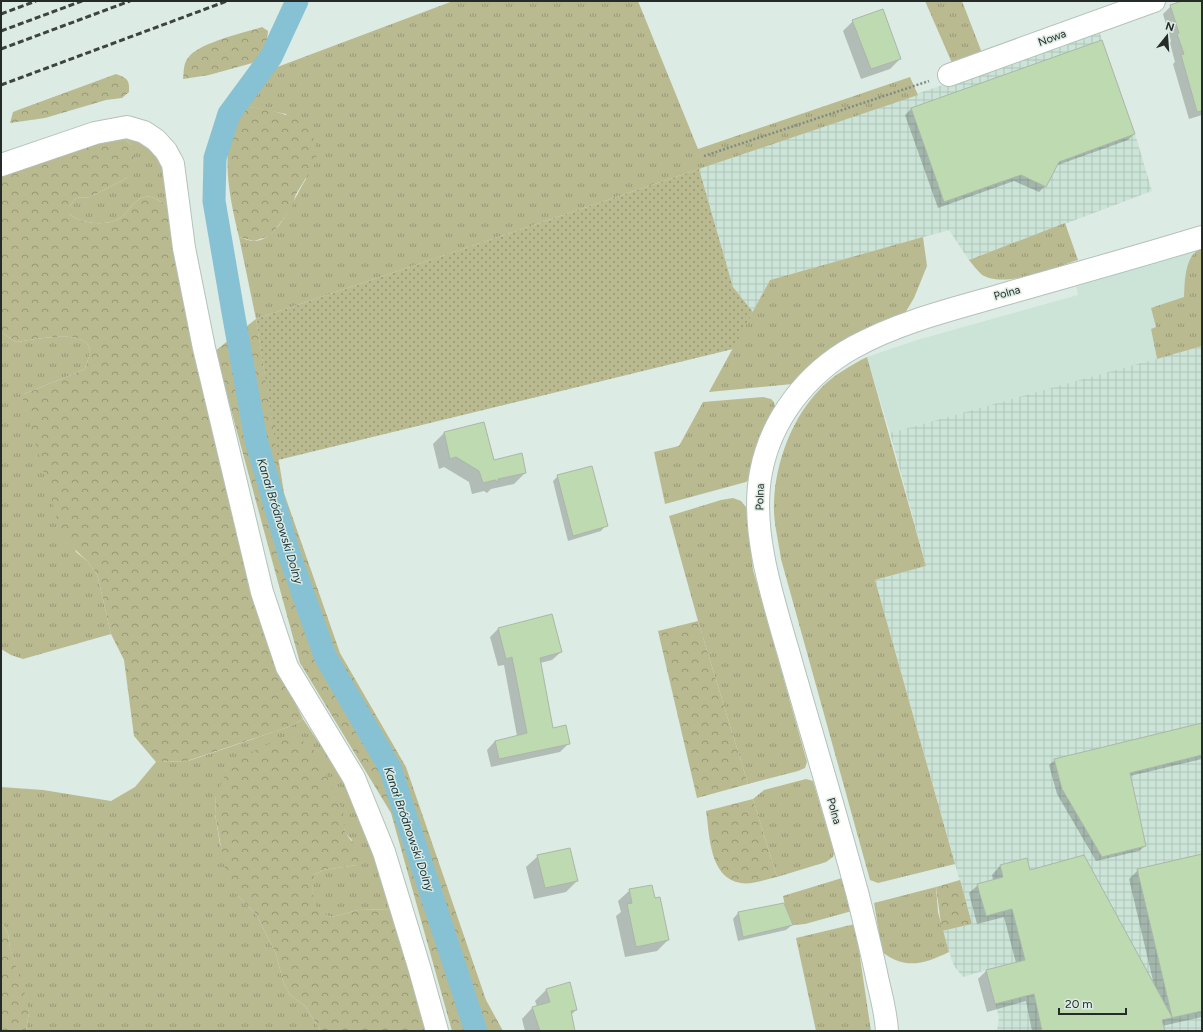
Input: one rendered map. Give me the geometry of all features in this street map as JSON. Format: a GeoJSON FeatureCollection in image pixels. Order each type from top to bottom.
{"type":"FeatureCollection","features":[{"type":"Feature","properties":{"kind":"street","name":"Nowa"},"geometry":{"type":"LineString","coordinates":[[949,75],[1154,1]]}},
{"type":"Feature","properties":{"kind":"street"},"geometry":{"type":"LineString","coordinates":[[1,165],[95,133],[127,127],[144,132],[156,140],[166,151],[173,164],[184,248],[203,340],[262,592],[287,667],[354,778],[384,852],[437,1031]]}},
{"type":"Feature","properties":{"kind":"street","name":"Polna"},"geometry":{"type":"LineString","coordinates":[[886,1031],[886,1018],[877,975],[850,864],[771,594],[762,541],[758,498],[761,473],[767,449],[780,419],[799,392],[824,367],[853,348],[887,331],[948,310],[1202,237]]}},
{"type":"Feature","properties":{"kind":"path"},"geometry":{"type":"LineString","coordinates":[[704,156],[949,75]]}},
{"type":"Feature","properties":{"kind":"shaded area"},"geometry":{"type":"Polygon","coordinates":[[[1099,31],[1135,134],[1152,191],[969,260],[949,230],[770,280],[753,312],[733,287],[699,169],[1099,31]]]}},
{"type":"Feature","properties":{"kind":"shaded area"},"geometry":{"type":"Polygon","coordinates":[[[1199,249],[1189,261],[1186,270],[1184,298],[1156,328],[1151,329],[1157,359],[890,433],[867,357],[917,340],[1078,295],[1075,280],[1199,249]]]}},
{"type":"Feature","properties":{"kind":"shaded area"},"geometry":{"type":"Polygon","coordinates":[[[1202,346],[1202,1031],[997,1031],[999,1017],[986,970],[963,977],[954,966],[942,931],[972,924],[875,580],[926,566],[890,433],[1202,346]]]}},
{"type":"Feature","properties":{"kind":"green space"},"geometry":{"type":"Polygon","coordinates":[[[453,1],[638,1],[698,149],[910,77],[918,95],[256,319],[239,237],[254,241],[263,239],[271,234],[285,217],[306,179],[286,114],[245,106],[272,69],[453,1]]]}},
{"type":"Feature","properties":{"kind":"green space"},"geometry":{"type":"Polygon","coordinates":[[[925,1],[962,1],[982,53],[952,63],[925,1]]]}},
{"type":"Feature","properties":{"kind":"green space"},"geometry":{"type":"Polygon","coordinates":[[[262,27],[268,31],[266,49],[256,62],[209,75],[183,79],[185,63],[193,53],[211,43],[262,27]]]}},
{"type":"Feature","properties":{"kind":"green space"},"geometry":{"type":"Polygon","coordinates":[[[116,74],[125,78],[129,85],[129,92],[122,98],[106,100],[45,118],[10,123],[13,112],[116,74]]]}},
{"type":"Feature","properties":{"kind":"green space"},"geometry":{"type":"Polygon","coordinates":[[[245,106],[273,111],[291,117],[300,122],[312,135],[317,160],[296,194],[292,207],[275,230],[269,236],[254,241],[239,237],[228,182],[229,140],[233,127],[245,106]]]}},
{"type":"Feature","properties":{"kind":"green space"},"geometry":{"type":"Polygon","coordinates":[[[114,138],[124,139],[132,145],[135,167],[127,178],[90,197],[76,198],[69,207],[69,214],[88,222],[111,222],[124,215],[138,200],[146,197],[157,199],[173,209],[283,677],[303,719],[291,726],[187,761],[156,762],[134,736],[124,660],[111,634],[97,574],[87,561],[62,537],[23,400],[24,394],[85,369],[90,351],[87,344],[80,339],[70,337],[45,338],[16,342],[1,332],[1,173],[114,138]]]}},
{"type":"Feature","properties":{"kind":"green space"},"geometry":{"type":"Polygon","coordinates":[[[124,139],[138,139],[166,158],[173,209],[157,199],[146,197],[138,200],[124,215],[111,222],[88,222],[69,214],[69,207],[76,198],[90,197],[127,178],[132,145],[124,139]]]}},
{"type":"Feature","properties":{"kind":"green space"},"geometry":{"type":"Polygon","coordinates":[[[699,169],[733,287],[753,312],[733,349],[278,460],[256,319],[699,169]]]}},
{"type":"Feature","properties":{"kind":"green space"},"geometry":{"type":"Polygon","coordinates":[[[1065,223],[1078,260],[1029,276],[1002,280],[990,278],[981,274],[969,260],[1065,223]]]}},
{"type":"Feature","properties":{"kind":"green space"},"geometry":{"type":"Polygon","coordinates":[[[923,237],[927,266],[914,298],[905,313],[805,373],[792,384],[709,392],[770,280],[923,237]]]}},
{"type":"Feature","properties":{"kind":"green space"},"geometry":{"type":"Polygon","coordinates":[[[1202,248],[1202,346],[1157,359],[1151,329],[1156,327],[1151,308],[1184,297],[1185,276],[1189,262],[1196,251],[1202,248]]]}},
{"type":"Feature","properties":{"kind":"green space"},"geometry":{"type":"Polygon","coordinates":[[[256,319],[284,493],[340,653],[406,767],[486,1000],[503,1031],[452,1031],[391,813],[300,663],[215,351],[256,319]]]}},
{"type":"Feature","properties":{"kind":"green space"},"geometry":{"type":"Polygon","coordinates":[[[1,332],[16,342],[58,337],[80,339],[87,344],[90,351],[85,369],[24,394],[76,552],[87,561],[97,574],[111,634],[23,659],[11,655],[1,649],[1,332]]]}},
{"type":"Feature","properties":{"kind":"green space"},"geometry":{"type":"Polygon","coordinates":[[[867,357],[926,566],[875,580],[955,864],[878,883],[870,880],[781,559],[774,511],[775,488],[782,457],[787,442],[802,413],[826,383],[855,363],[867,357]]]}},
{"type":"Feature","properties":{"kind":"green space"},"geometry":{"type":"Polygon","coordinates":[[[763,397],[771,399],[774,402],[775,407],[759,442],[751,478],[746,482],[665,504],[654,452],[679,446],[703,402],[763,397]]]}},
{"type":"Feature","properties":{"kind":"green space"},"geometry":{"type":"Polygon","coordinates":[[[733,498],[741,501],[746,507],[753,570],[807,762],[805,768],[798,771],[748,784],[698,621],[669,516],[721,500],[733,498]]]}},
{"type":"Feature","properties":{"kind":"green space"},"geometry":{"type":"Polygon","coordinates":[[[698,621],[748,784],[697,798],[658,631],[698,621]]]}},
{"type":"Feature","properties":{"kind":"green space"},"geometry":{"type":"Polygon","coordinates":[[[303,719],[317,740],[336,763],[361,813],[394,909],[358,910],[332,917],[320,912],[314,903],[312,893],[315,874],[324,870],[357,865],[352,840],[346,834],[343,825],[343,813],[216,796],[215,814],[220,844],[237,895],[256,914],[276,954],[283,981],[290,995],[305,1006],[321,1031],[26,1031],[29,1012],[10,948],[8,934],[1,920],[1,787],[43,790],[111,801],[135,787],[156,762],[188,761],[291,726],[303,719]]]}},
{"type":"Feature","properties":{"kind":"green space"},"geometry":{"type":"Polygon","coordinates":[[[285,737],[304,742],[310,746],[320,759],[342,809],[345,830],[348,837],[357,846],[363,857],[357,865],[324,870],[315,874],[313,883],[313,898],[315,903],[321,912],[332,917],[358,910],[394,909],[429,1031],[321,1031],[305,1006],[290,995],[283,981],[276,954],[256,914],[237,895],[226,875],[215,814],[216,796],[231,761],[285,737]]]}},
{"type":"Feature","properties":{"kind":"green space"},"geometry":{"type":"Polygon","coordinates":[[[806,779],[813,781],[834,852],[833,857],[826,862],[777,877],[753,799],[764,790],[806,779]]]}},
{"type":"Feature","properties":{"kind":"green space"},"geometry":{"type":"Polygon","coordinates":[[[753,799],[777,877],[754,883],[741,883],[730,879],[717,865],[710,843],[706,811],[753,799]]]}},
{"type":"Feature","properties":{"kind":"green space"},"geometry":{"type":"Polygon","coordinates":[[[842,878],[852,911],[805,924],[793,925],[786,911],[783,896],[842,878]]]}},
{"type":"Feature","properties":{"kind":"green space"},"geometry":{"type":"Polygon","coordinates":[[[960,880],[972,924],[942,931],[936,887],[960,880]]]}},
{"type":"Feature","properties":{"kind":"green space"},"geometry":{"type":"Polygon","coordinates":[[[936,887],[938,912],[949,952],[931,960],[907,963],[891,958],[882,952],[874,903],[936,887]]]}},
{"type":"Feature","properties":{"kind":"green space"},"geometry":{"type":"Polygon","coordinates":[[[1,920],[8,934],[10,948],[26,997],[29,1012],[26,1031],[1,1031],[1,920]]]}},
{"type":"Feature","properties":{"kind":"green space"},"geometry":{"type":"Polygon","coordinates":[[[855,924],[871,1031],[816,1031],[796,938],[855,924]]]}},
{"type":"Feature","properties":{"kind":"building"},"geometry":{"type":"Polygon","coordinates":[[[1182,1],[1202,1],[1202,111],[1197,112],[1181,55],[1184,54],[1177,34],[1179,33],[1170,5],[1182,1]]]}},
{"type":"Feature","properties":{"kind":"building"},"geometry":{"type":"Polygon","coordinates":[[[883,9],[901,59],[871,69],[852,20],[883,9]]]}},
{"type":"Feature","properties":{"kind":"building"},"geometry":{"type":"Polygon","coordinates":[[[1102,40],[1135,134],[1059,162],[1046,187],[1021,175],[944,202],[911,108],[1102,40]]]}},
{"type":"Feature","properties":{"kind":"building"},"geometry":{"type":"Polygon","coordinates":[[[484,422],[494,460],[522,453],[526,473],[498,479],[499,482],[495,480],[483,483],[479,471],[456,457],[450,459],[444,432],[484,422]]]}},
{"type":"Feature","properties":{"kind":"building"},"geometry":{"type":"Polygon","coordinates":[[[592,466],[608,526],[573,536],[557,475],[592,466]]]}},
{"type":"Feature","properties":{"kind":"building"},"geometry":{"type":"Polygon","coordinates":[[[552,614],[562,652],[540,658],[553,728],[566,725],[570,744],[499,759],[495,741],[527,733],[512,657],[506,659],[498,628],[552,614]]]}},
{"type":"Feature","properties":{"kind":"building"},"geometry":{"type":"Polygon","coordinates":[[[1202,723],[1202,755],[1130,773],[1146,846],[1102,857],[1062,789],[1054,759],[1202,723]]]}},
{"type":"Feature","properties":{"kind":"building"},"geometry":{"type":"Polygon","coordinates":[[[570,848],[578,881],[545,888],[537,855],[570,848]]]}},
{"type":"Feature","properties":{"kind":"building"},"geometry":{"type":"Polygon","coordinates":[[[1202,854],[1202,1011],[1162,1020],[1165,1031],[1042,1031],[1034,994],[995,1004],[986,970],[1025,960],[1012,909],[986,916],[977,884],[1003,877],[1000,865],[1027,858],[1030,870],[1084,855],[1172,1017],[1137,869],[1202,854]]]}},
{"type":"Feature","properties":{"kind":"building"},"geometry":{"type":"Polygon","coordinates":[[[652,885],[655,898],[660,897],[669,940],[636,947],[627,904],[632,903],[629,889],[652,885]]]}},
{"type":"Feature","properties":{"kind":"building"},"geometry":{"type":"Polygon","coordinates":[[[784,903],[793,925],[743,937],[738,912],[784,903]]]}},
{"type":"Feature","properties":{"kind":"building"},"geometry":{"type":"Polygon","coordinates":[[[570,982],[577,1010],[571,1011],[575,1031],[540,1031],[532,1007],[550,1002],[546,989],[570,982]]]}},
{"type":"Feature","properties":{"kind":"waterway","name":"Kanał Bródnowski Dolny"},"geometry":{"type":"LineString","coordinates":[[297,1],[271,57],[229,114],[215,158],[214,201],[233,312],[256,440],[290,557],[325,656],[390,768],[476,1031]]}},
{"type":"Feature","properties":{"kind":"railway"},"geometry":{"type":"LineString","coordinates":[[1,14],[36,1]]}},
{"type":"Feature","properties":{"kind":"railway"},"geometry":{"type":"LineString","coordinates":[[1,31],[82,1]]}},
{"type":"Feature","properties":{"kind":"railway"},"geometry":{"type":"LineString","coordinates":[[1,49],[130,1]]}},
{"type":"Feature","properties":{"kind":"railway"},"geometry":{"type":"LineString","coordinates":[[1,85],[227,1]]}}]}
